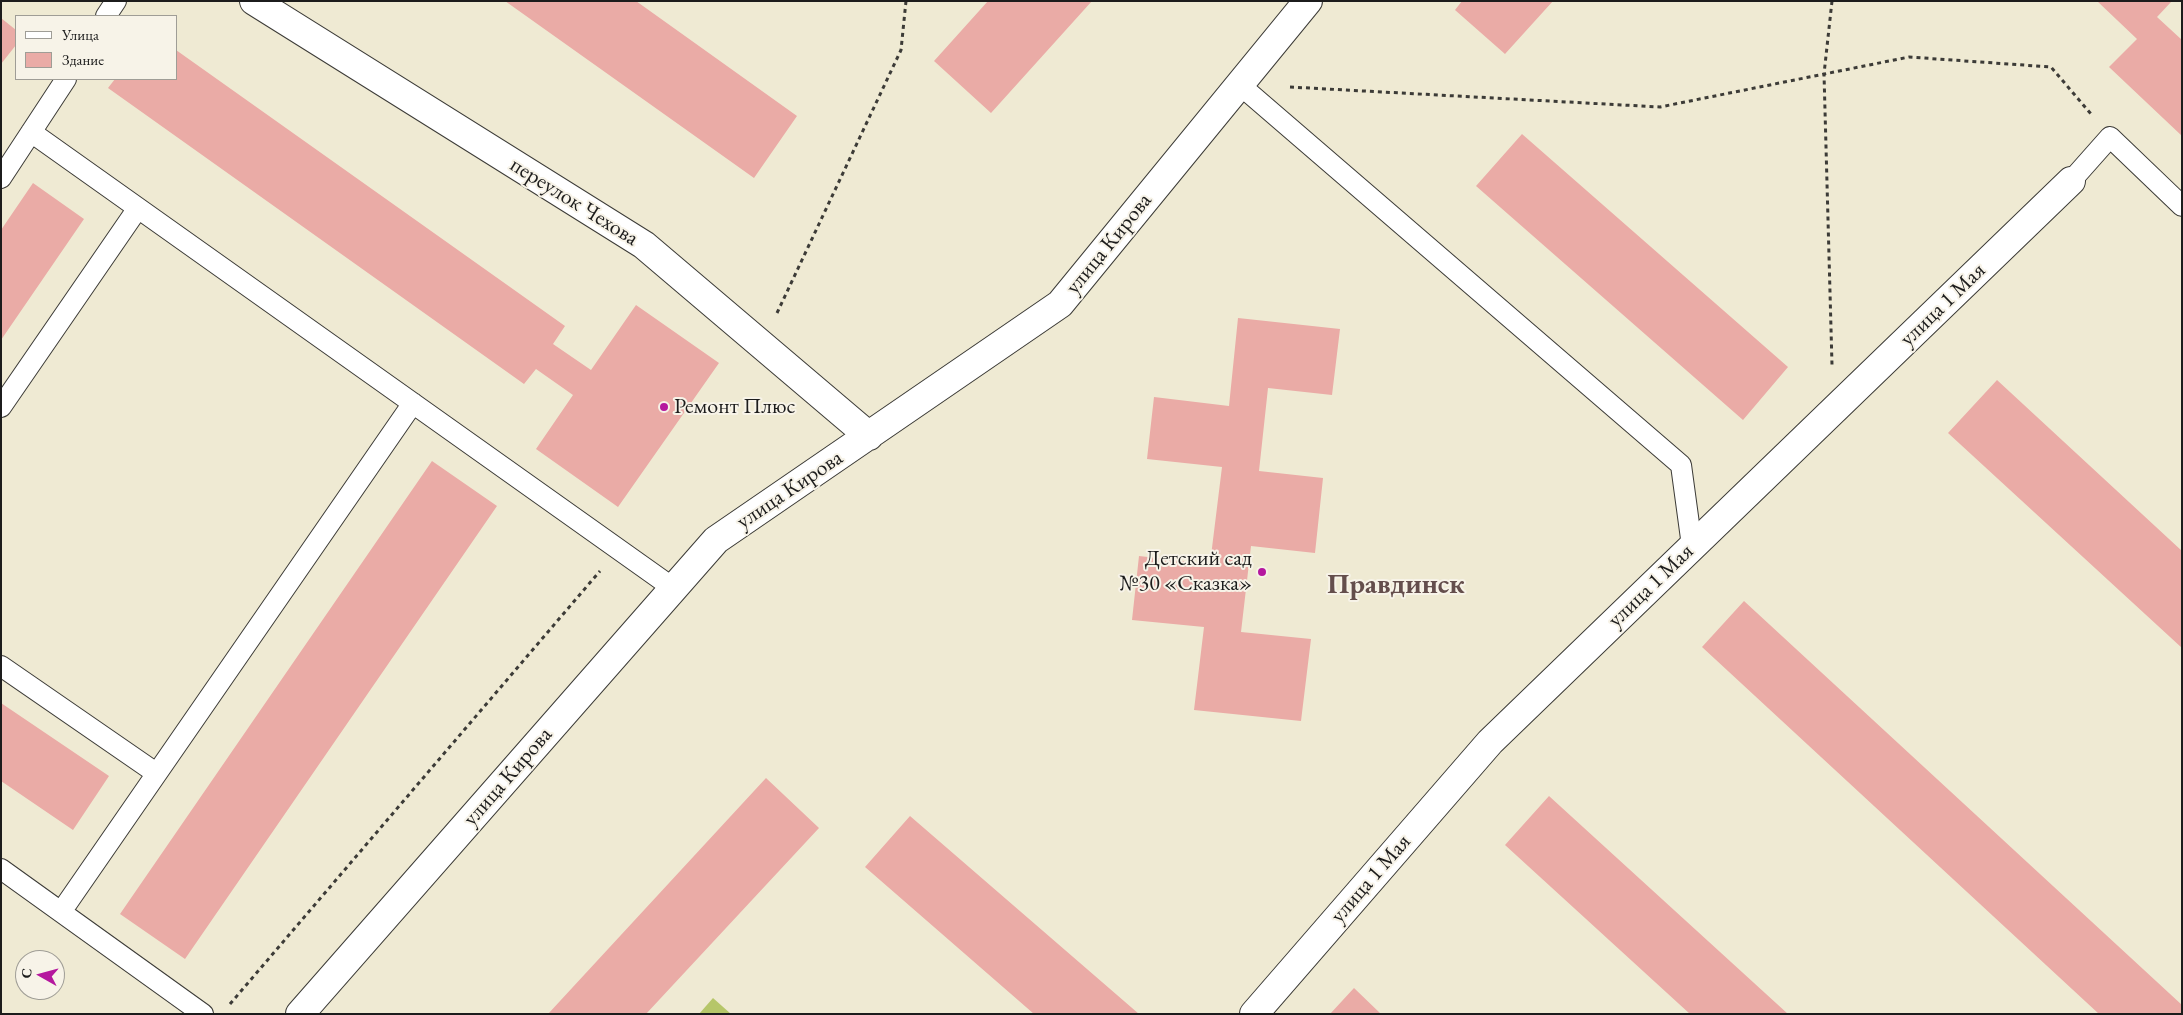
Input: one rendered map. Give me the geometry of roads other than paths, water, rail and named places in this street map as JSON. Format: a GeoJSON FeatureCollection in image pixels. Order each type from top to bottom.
{"type":"FeatureCollection","features":[{"type":"Feature","properties":{"kind":"street","name":"переулок Чехова"},"geometry":{"type":"LineString","coordinates":[[254,1],[644,245],[869,436]]}},
{"type":"Feature","properties":{"kind":"street","name":"улица Кирова"},"geometry":{"type":"LineString","coordinates":[[300,1014],[716,540],[1060,304],[1308,1]]}},
{"type":"Feature","properties":{"kind":"street","name":"улица 1 Мая"},"geometry":{"type":"LineString","coordinates":[[1254,1014],[1490,742],[2071,181]]}},
{"type":"Feature","properties":{"kind":"lane"},"geometry":{"type":"LineString","coordinates":[[107,15],[116,1]]}},
{"type":"Feature","properties":{"kind":"lane"},"geometry":{"type":"LineString","coordinates":[[1,178],[65,80]]}},
{"type":"Feature","properties":{"kind":"lane"},"geometry":{"type":"LineString","coordinates":[[1240,85],[1681,465],[1692,546]]}},
{"type":"Feature","properties":{"kind":"lane"},"geometry":{"type":"LineString","coordinates":[[31,132],[673,588]]}},
{"type":"Feature","properties":{"kind":"lane"},"geometry":{"type":"LineString","coordinates":[[2071,181],[2110,137],[2182,206]]}},
{"type":"Feature","properties":{"kind":"lane"},"geometry":{"type":"LineString","coordinates":[[1,408],[138,208]]}},
{"type":"Feature","properties":{"kind":"lane"},"geometry":{"type":"LineString","coordinates":[[61,912],[413,403]]}},
{"type":"Feature","properties":{"kind":"lane"},"geometry":{"type":"LineString","coordinates":[[1,666],[156,773]]}},
{"type":"Feature","properties":{"kind":"lane"},"geometry":{"type":"LineString","coordinates":[[1,869],[203,1014]]}},
{"type":"Feature","properties":{"kind":"place","name":"Ремонт Плюс"},"geometry":{"type":"Point","coordinates":[664,407]}},
{"type":"Feature","properties":{"kind":"place","name":"Детский сад №30 «Сказка»"},"geometry":{"type":"Point","coordinates":[1262,572]}},
{"type":"Feature","properties":{"kind":"district","name":"Правдинск"},"geometry":{"type":"Point","coordinates":[1396,585]}}]}
